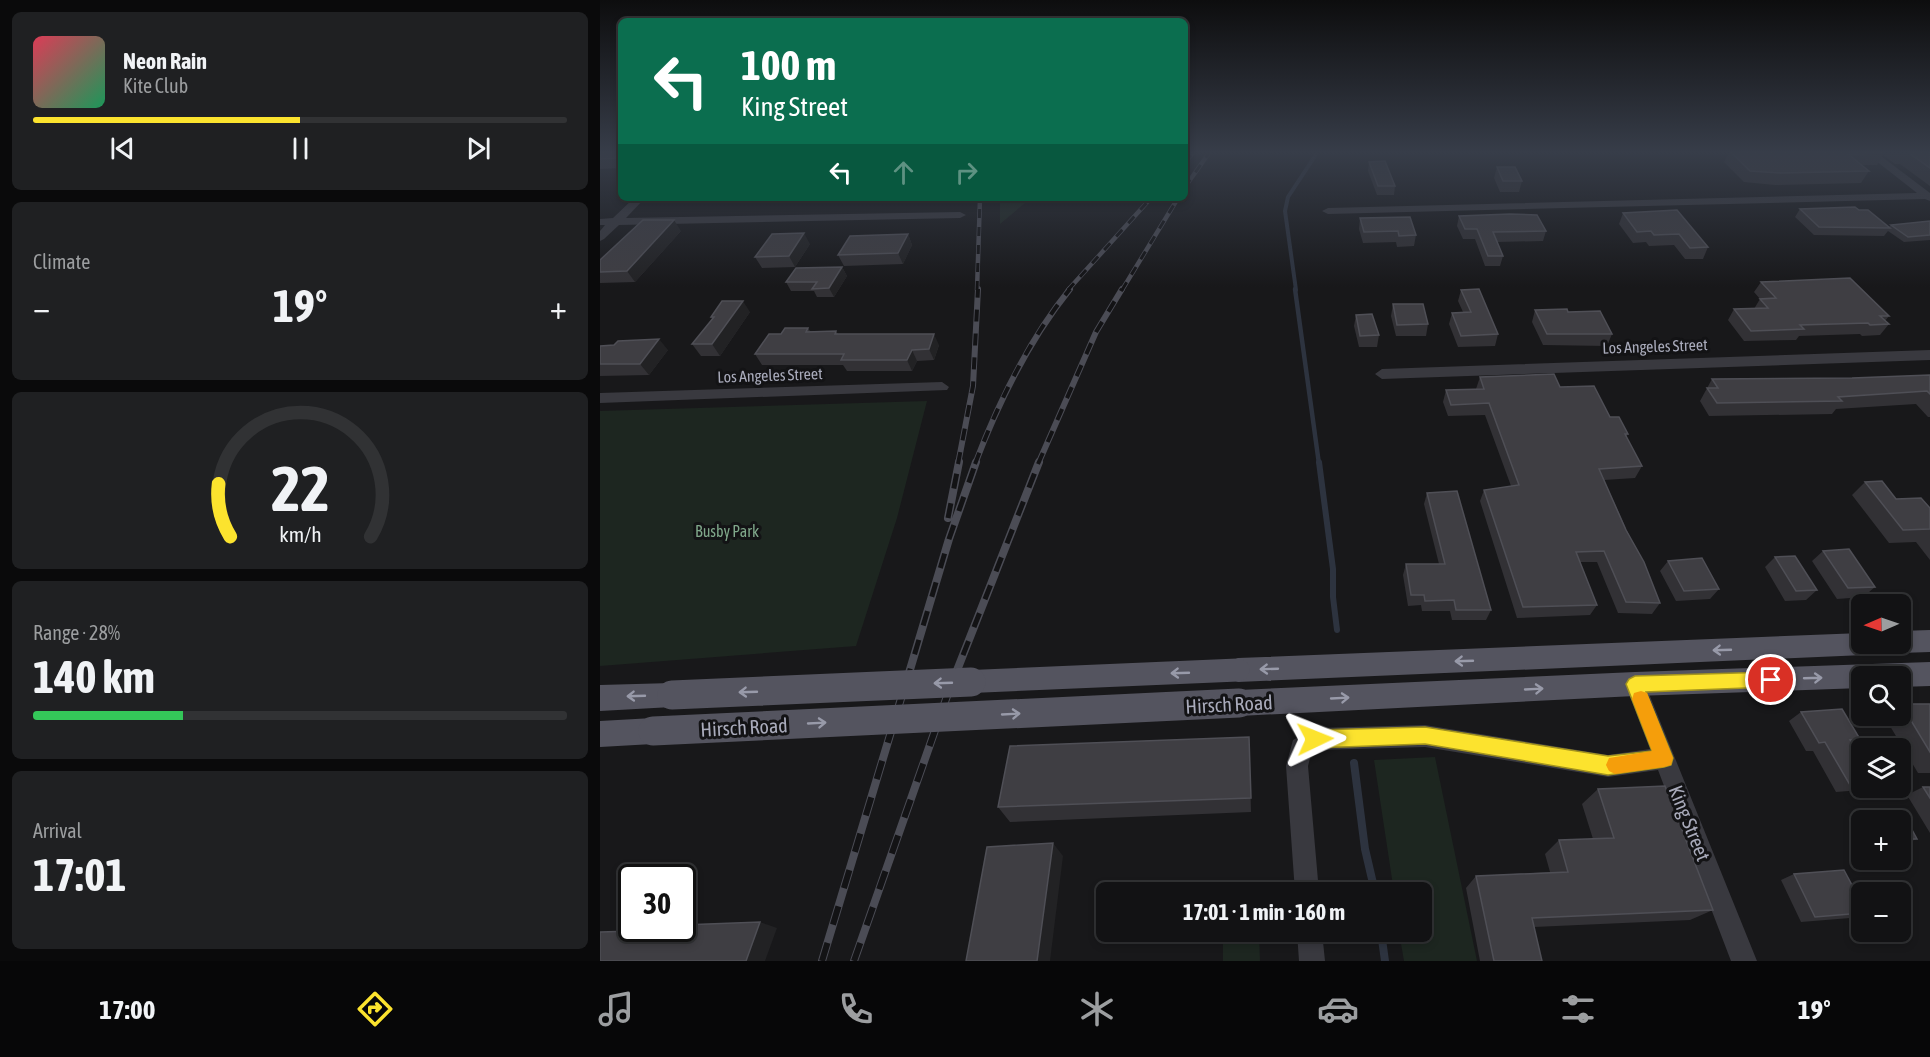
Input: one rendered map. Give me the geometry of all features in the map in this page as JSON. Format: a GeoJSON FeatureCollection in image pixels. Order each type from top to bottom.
{"type":"FeatureCollection","features":[{"type":"Feature","properties":{"kind":"main road"},"geometry":{"type":"LineString","coordinates":[[1911,642],[1930,641]]}},
{"type":"Feature","properties":{"kind":"main road","name":"Hirsch Road"},"geometry":{"type":"LineString","coordinates":[[600,698],[1851,645]]}},
{"type":"Feature","properties":{"kind":"main road","name":"Hirsch Road"},"geometry":{"type":"LineString","coordinates":[[600,734],[1635,684],[1930,674]]}},
{"type":"Feature","properties":{"kind":"street"},"geometry":{"type":"LineString","coordinates":[[1328,211],[1893,198]]}},
{"type":"Feature","properties":{"kind":"street"},"geometry":{"type":"LineString","coordinates":[[600,237],[637,201]]}},
{"type":"Feature","properties":{"kind":"street"},"geometry":{"type":"LineString","coordinates":[[600,222],[960,215]]}},
{"type":"Feature","properties":{"kind":"street","name":"Los Angeles Street"},"geometry":{"type":"LineString","coordinates":[[1382,374],[1930,356]]}},
{"type":"Feature","properties":{"kind":"street","name":"Los Angeles Street"},"geometry":{"type":"LineString","coordinates":[[600,398],[942,387]]}},
{"type":"Feature","properties":{"kind":"street","name":"King Street"},"geometry":{"type":"LineString","coordinates":[[1635,684],[1744,961]]}},
{"type":"Feature","properties":{"kind":"street"},"geometry":{"type":"LineString","coordinates":[[1306,882],[1297,765],[1301,748],[1315,739],[1425,736],[1608,765],[1664,758]]}},
{"type":"Feature","properties":{"kind":"street"},"geometry":{"type":"LineString","coordinates":[[1311,942],[1312,961]]}},
{"type":"Feature","properties":{"kind":"green space"},"geometry":{"type":"Polygon","coordinates":[[[1000,201],[1027,201],[1000,224],[1000,201]]]}},
{"type":"Feature","properties":{"kind":"green space","name":"Busby Park"},"geometry":{"type":"Polygon","coordinates":[[[927,401],[897,518],[856,646],[600,666],[600,411],[927,401]]]}},
{"type":"Feature","properties":{"kind":"green space"},"geometry":{"type":"Polygon","coordinates":[[[1435,757],[1477,961],[1404,961],[1401,942],[1432,942],[1432,882],[1392,882],[1374,760],[1435,757]]]}},
{"type":"Feature","properties":{"kind":"green space"},"geometry":{"type":"Polygon","coordinates":[[[1223,942],[1259,942],[1260,961],[1223,961],[1223,942]]]}},
{"type":"Feature","properties":{"kind":"building"},"geometry":{"type":"Polygon","coordinates":[[[1855,207],[1859,210],[1868,210],[1890,228],[1819,227],[1800,209],[1855,207]]]}},
{"type":"Feature","properties":{"kind":"building"},"geometry":{"type":"Polygon","coordinates":[[[1677,210],[1708,247],[1690,248],[1679,234],[1654,235],[1651,231],[1637,232],[1623,213],[1677,210]]]}},
{"type":"Feature","properties":{"kind":"building"},"geometry":{"type":"Polygon","coordinates":[[[1537,215],[1546,231],[1493,232],[1503,256],[1488,256],[1477,229],[1465,229],[1459,216],[1537,215]]]}},
{"type":"Feature","properties":{"kind":"building"},"geometry":{"type":"Polygon","coordinates":[[[1410,217],[1416,235],[1399,236],[1398,231],[1364,232],[1360,218],[1410,217]]]}},
{"type":"Feature","properties":{"kind":"building"},"geometry":{"type":"Polygon","coordinates":[[[643,220],[674,220],[627,271],[600,272],[600,260],[643,220]]]}},
{"type":"Feature","properties":{"kind":"building"},"geometry":{"type":"Polygon","coordinates":[[[1930,221],[1930,235],[1908,237],[1891,225],[1930,221]]]}},
{"type":"Feature","properties":{"kind":"building"},"geometry":{"type":"Polygon","coordinates":[[[804,233],[789,256],[755,257],[772,234],[804,233]]]}},
{"type":"Feature","properties":{"kind":"building"},"geometry":{"type":"Polygon","coordinates":[[[908,234],[898,253],[838,255],[850,236],[908,234]]]}},
{"type":"Feature","properties":{"kind":"building"},"geometry":{"type":"Polygon","coordinates":[[[842,267],[829,288],[812,289],[817,282],[786,282],[796,268],[842,267]]]}},
{"type":"Feature","properties":{"kind":"building"},"geometry":{"type":"Polygon","coordinates":[[[1850,278],[1889,316],[1880,316],[1889,324],[1800,325],[1804,329],[1751,331],[1734,309],[1768,308],[1760,299],[1776,298],[1761,282],[1850,278]]]}},
{"type":"Feature","properties":{"kind":"building"},"geometry":{"type":"Polygon","coordinates":[[[1479,289],[1498,334],[1461,336],[1452,313],[1471,312],[1461,290],[1479,289]]]}},
{"type":"Feature","properties":{"kind":"building"},"geometry":{"type":"Polygon","coordinates":[[[722,301],[743,301],[712,344],[692,344],[714,317],[711,317],[722,301]]]}},
{"type":"Feature","properties":{"kind":"building"},"geometry":{"type":"Polygon","coordinates":[[[1393,304],[1423,304],[1428,324],[1397,325],[1393,304]]]}},
{"type":"Feature","properties":{"kind":"building"},"geometry":{"type":"Polygon","coordinates":[[[1567,309],[1568,312],[1600,311],[1612,334],[1547,334],[1535,310],[1567,309]]]}},
{"type":"Feature","properties":{"kind":"building"},"geometry":{"type":"Polygon","coordinates":[[[1372,314],[1379,335],[1360,336],[1356,315],[1372,314]]]}},
{"type":"Feature","properties":{"kind":"building"},"geometry":{"type":"Polygon","coordinates":[[[785,328],[808,328],[806,332],[836,331],[835,334],[934,334],[929,349],[912,350],[907,360],[841,360],[844,354],[755,354],[769,334],[781,334],[785,328]]]}},
{"type":"Feature","properties":{"kind":"building"},"geometry":{"type":"Polygon","coordinates":[[[659,339],[640,364],[600,364],[600,346],[614,345],[618,341],[659,339]]]}},
{"type":"Feature","properties":{"kind":"building"},"geometry":{"type":"Polygon","coordinates":[[[1554,374],[1560,387],[1594,386],[1610,417],[1619,417],[1628,434],[1625,434],[1642,466],[1599,469],[1626,530],[1644,562],[1660,603],[1626,602],[1604,551],[1576,552],[1597,605],[1523,607],[1484,490],[1519,485],[1489,403],[1451,405],[1446,390],[1484,389],[1480,377],[1554,374]]]}},
{"type":"Feature","properties":{"kind":"building"},"geometry":{"type":"Polygon","coordinates":[[[1930,375],[1930,394],[1927,391],[1838,397],[1842,401],[1717,403],[1707,388],[1718,388],[1712,379],[1930,375]]]}},
{"type":"Feature","properties":{"kind":"building"},"geometry":{"type":"Polygon","coordinates":[[[1882,481],[1896,499],[1921,498],[1930,508],[1930,529],[1903,530],[1865,482],[1882,481]]]}},
{"type":"Feature","properties":{"kind":"building"},"geometry":{"type":"Polygon","coordinates":[[[1457,491],[1491,610],[1456,610],[1454,600],[1425,601],[1424,595],[1411,595],[1406,564],[1445,564],[1427,493],[1457,491]]]}},
{"type":"Feature","properties":{"kind":"building"},"geometry":{"type":"Polygon","coordinates":[[[1849,549],[1875,587],[1848,588],[1823,551],[1849,549]]]}},
{"type":"Feature","properties":{"kind":"building"},"geometry":{"type":"Polygon","coordinates":[[[1795,556],[1817,590],[1796,591],[1775,557],[1795,556]]]}},
{"type":"Feature","properties":{"kind":"building"},"geometry":{"type":"Polygon","coordinates":[[[1702,558],[1719,589],[1684,591],[1668,561],[1702,558]]]}},
{"type":"Feature","properties":{"kind":"building"},"geometry":{"type":"Polygon","coordinates":[[[1911,704],[1930,704],[1930,752],[1911,721],[1911,704]]]}},
{"type":"Feature","properties":{"kind":"building"},"geometry":{"type":"Polygon","coordinates":[[[1842,709],[1859,738],[1850,740],[1851,785],[1825,742],[1819,743],[1801,712],[1842,709]]]}},
{"type":"Feature","properties":{"kind":"building"},"geometry":{"type":"Polygon","coordinates":[[[1249,737],[1251,798],[998,807],[1010,746],[1249,737]]]}},
{"type":"Feature","properties":{"kind":"building"},"geometry":{"type":"Polygon","coordinates":[[[1665,786],[1713,910],[1532,918],[1542,961],[1494,961],[1476,876],[1568,872],[1559,840],[1614,838],[1598,789],[1665,786]]]}},
{"type":"Feature","properties":{"kind":"building"},"geometry":{"type":"Polygon","coordinates":[[[1923,787],[1930,787],[1930,798],[1923,787]]]}},
{"type":"Feature","properties":{"kind":"building"},"geometry":{"type":"Polygon","coordinates":[[[1911,828],[1917,839],[1911,839],[1911,828]]]}},
{"type":"Feature","properties":{"kind":"building"},"geometry":{"type":"Polygon","coordinates":[[[1053,843],[1037,961],[966,961],[987,847],[1053,843]]]}},
{"type":"Feature","properties":{"kind":"building"},"geometry":{"type":"Polygon","coordinates":[[[1844,870],[1851,883],[1851,914],[1815,917],[1794,874],[1844,870]]]}},
{"type":"Feature","properties":{"kind":"building"},"geometry":{"type":"Polygon","coordinates":[[[760,922],[746,961],[600,961],[600,932],[618,931],[618,942],[696,942],[696,924],[760,922]]]}},
{"type":"Feature","properties":{"kind":"waterway"},"geometry":{"type":"LineString","coordinates":[[1288,198],[1285,211],[1296,290]]}},
{"type":"Feature","properties":{"kind":"waterway"},"geometry":{"type":"LineString","coordinates":[[1295,289],[1319,464]]}},
{"type":"Feature","properties":{"kind":"waterway"},"geometry":{"type":"LineString","coordinates":[[1319,462],[1333,569],[1333,597],[1337,630]]}},
{"type":"Feature","properties":{"kind":"waterway"},"geometry":{"type":"LineString","coordinates":[[1354,763],[1365,849],[1373,882]]}},
{"type":"Feature","properties":{"kind":"waterway"},"geometry":{"type":"LineString","coordinates":[[1382,942],[1385,961]]}},
{"type":"Feature","properties":{"kind":"railway"},"geometry":{"type":"LineString","coordinates":[[977,290],[980,201]]}},
{"type":"Feature","properties":{"kind":"railway"},"geometry":{"type":"LineString","coordinates":[[1068,290],[1148,201]]}},
{"type":"Feature","properties":{"kind":"railway"},"geometry":{"type":"LineString","coordinates":[[1122,290],[1176,201]]}},
{"type":"Feature","properties":{"kind":"railway"},"geometry":{"type":"LineString","coordinates":[[958,464],[973,386],[978,289]]}},
{"type":"Feature","properties":{"kind":"railway"},"geometry":{"type":"LineString","coordinates":[[975,464],[1016,372],[1041,329],[1070,289]]}},
{"type":"Feature","properties":{"kind":"railway"},"geometry":{"type":"LineString","coordinates":[[1038,464],[1096,332],[1122,289]]}},
{"type":"Feature","properties":{"kind":"railway"},"geometry":{"type":"LineString","coordinates":[[948,518],[959,462]]}},
{"type":"Feature","properties":{"kind":"railway"},"geometry":{"type":"LineString","coordinates":[[906,683],[949,539],[976,462]]}},
{"type":"Feature","properties":{"kind":"railway"},"geometry":{"type":"LineString","coordinates":[[952,683],[1039,462]]}},
{"type":"Feature","properties":{"kind":"railway"},"geometry":{"type":"LineString","coordinates":[[822,961],[906,682]]}},
{"type":"Feature","properties":{"kind":"railway"},"geometry":{"type":"LineString","coordinates":[[854,961],[952,682]]}},
{"type":"Feature","properties":{"kind":"slow traffic"},"geometry":{"type":"LineString","coordinates":[[1615,765],[1664,758],[1641,699]]}},
{"type":"Feature","properties":{"kind":"route"},"geometry":{"type":"LineString","coordinates":[[1315,739],[1425,736],[1608,765],[1664,758],[1635,684],[1771,680]]}}]}
